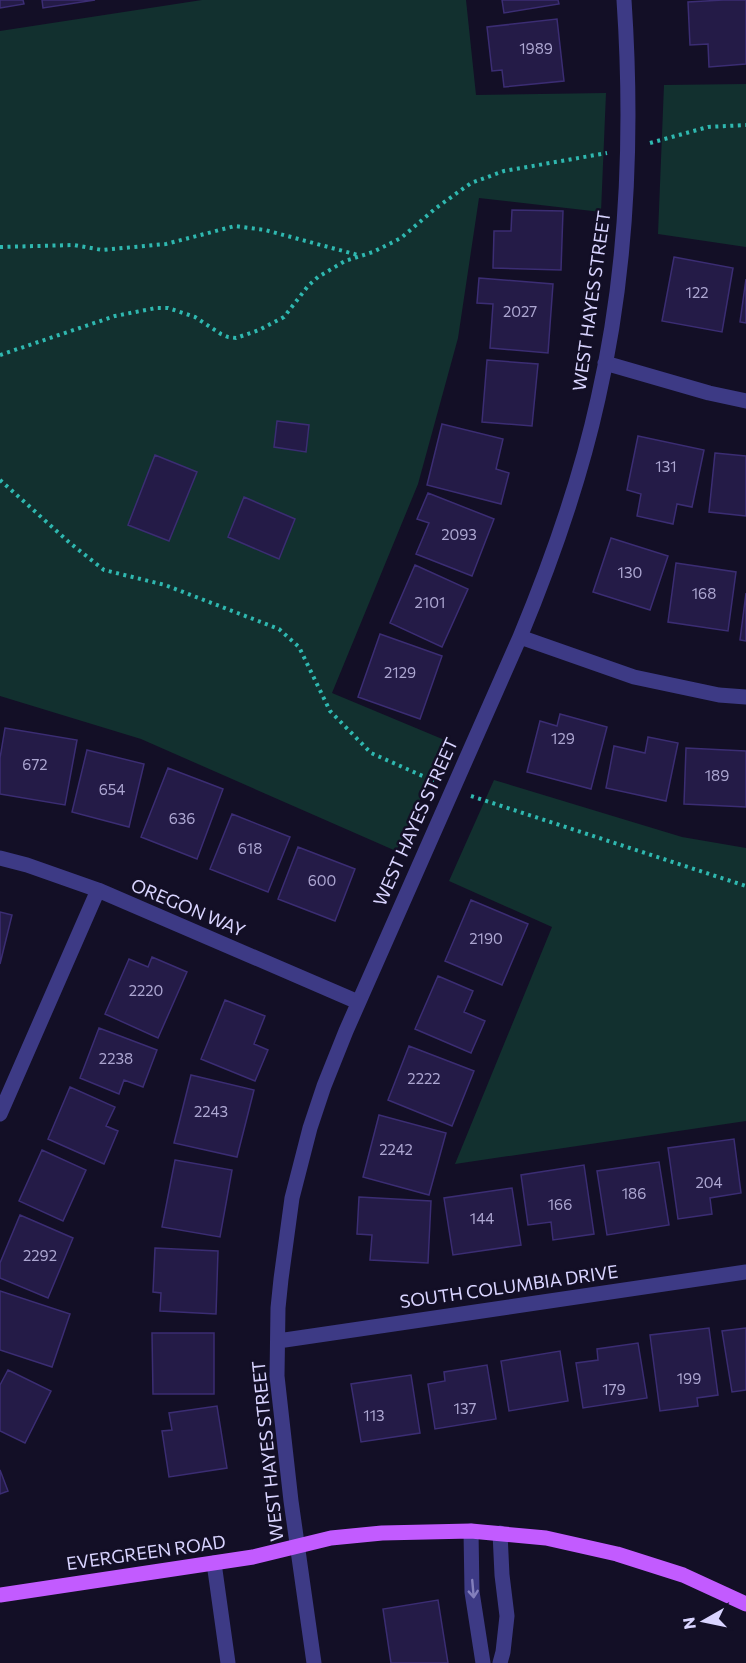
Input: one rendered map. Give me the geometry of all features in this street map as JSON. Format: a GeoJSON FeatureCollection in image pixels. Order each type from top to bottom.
{"type":"FeatureCollection","features":[{"type":"Feature","properties":{"kind":"main road","name":"EVERGREEN ROAD"},"geometry":{"type":"LineString","coordinates":[[0,1595],[253,1557],[331,1538],[442,1530],[546,1538],[617,1554],[683,1575],[746,1604]]}},
{"type":"Feature","properties":{"kind":"street","name":"WEST HAYES STREET"},"geometry":{"type":"LineString","coordinates":[[314,1663],[297,1546],[277,1376],[280,1279],[292,1198],[310,1128],[324,1086],[358,1002],[541,587],[563,526],[583,458],[605,363],[619,273],[627,191],[629,94],[624,0]]}},
{"type":"Feature","properties":{"kind":"street"},"geometry":{"type":"LineString","coordinates":[[605,363],[709,393],[746,401]]}},
{"type":"Feature","properties":{"kind":"street"},"geometry":{"type":"LineString","coordinates":[[520,637],[634,677],[746,698]]}},
{"type":"Feature","properties":{"kind":"street","name":"OREGON WAY"},"geometry":{"type":"LineString","coordinates":[[0,858],[98,890],[358,1002]]}},
{"type":"Feature","properties":{"kind":"street"},"geometry":{"type":"LineString","coordinates":[[0,1114],[98,890]]}},
{"type":"Feature","properties":{"kind":"street","name":"SOUTH COLUMBIA DRIVE"},"geometry":{"type":"LineString","coordinates":[[278,1341],[746,1272]]}},
{"type":"Feature","properties":{"kind":"street"},"geometry":{"type":"LineString","coordinates":[[471,1531],[472,1592],[483,1663]]}},
{"type":"Feature","properties":{"kind":"street"},"geometry":{"type":"LineString","coordinates":[[500,1533],[507,1616],[500,1663]]}},
{"type":"Feature","properties":{"kind":"street"},"geometry":{"type":"LineString","coordinates":[[214,1563],[228,1663]]}},
{"type":"Feature","properties":{"kind":"path"},"geometry":{"type":"LineString","coordinates":[[0,356],[128,312],[156,308],[168,308],[195,316],[221,334],[236,338],[259,330],[284,317],[318,277],[345,261],[387,246],[401,238],[459,191],[484,178],[504,171],[628,149],[708,127],[746,125]]}},
{"type":"Feature","properties":{"kind":"path"},"geometry":{"type":"LineString","coordinates":[[0,247],[74,245],[102,250],[165,244],[235,226],[265,230],[359,256]]}},
{"type":"Feature","properties":{"kind":"path"},"geometry":{"type":"LineString","coordinates":[[0,480],[70,543],[104,570],[165,585],[279,628],[299,647],[330,711],[371,753],[452,790],[746,886]]}},
{"type":"Feature","properties":{"kind":"green space"},"geometry":{"type":"Polygon","coordinates":[[[202,0],[466,0],[476,95],[606,93],[601,212],[479,198],[458,338],[418,484],[332,693],[447,741],[396,851],[141,739],[0,696],[0,31],[202,0]]]}},
{"type":"Feature","properties":{"kind":"green space"},"geometry":{"type":"Polygon","coordinates":[[[746,84],[746,247],[658,234],[664,85],[746,84]]]}},
{"type":"Feature","properties":{"kind":"green space"},"geometry":{"type":"Polygon","coordinates":[[[494,780],[682,837],[746,848],[746,1121],[455,1164],[552,927],[449,881],[494,780]]]}},
{"type":"Feature","properties":{"kind":"building"},"geometry":{"type":"Polygon","coordinates":[[[0,0],[23,0],[24,4],[0,8],[0,0]]]}},
{"type":"Feature","properties":{"kind":"building"},"geometry":{"type":"Polygon","coordinates":[[[42,0],[95,0],[43,8],[42,0]]]}},
{"type":"Feature","properties":{"kind":"building"},"geometry":{"type":"Polygon","coordinates":[[[502,0],[558,0],[559,4],[504,13],[502,0]]]}},
{"type":"Feature","properties":{"kind":"building"},"geometry":{"type":"Polygon","coordinates":[[[746,0],[746,64],[709,67],[708,44],[690,45],[688,2],[746,0]]]}},
{"type":"Feature","properties":{"kind":"building"},"geometry":{"type":"Polygon","coordinates":[[[557,19],[564,81],[504,87],[502,70],[492,71],[487,27],[557,19]]]}},
{"type":"Feature","properties":{"kind":"building"},"geometry":{"type":"Polygon","coordinates":[[[512,210],[563,211],[561,270],[493,268],[494,231],[511,231],[512,210]]]}},
{"type":"Feature","properties":{"kind":"building"},"geometry":{"type":"Polygon","coordinates":[[[674,257],[733,268],[722,332],[662,321],[674,257]]]}},
{"type":"Feature","properties":{"kind":"building"},"geometry":{"type":"Polygon","coordinates":[[[479,278],[553,284],[548,353],[490,348],[493,304],[477,303],[479,278]]]}},
{"type":"Feature","properties":{"kind":"building"},"geometry":{"type":"Polygon","coordinates":[[[746,279],[746,323],[740,322],[746,279]]]}},
{"type":"Feature","properties":{"kind":"building"},"geometry":{"type":"Polygon","coordinates":[[[487,360],[538,364],[532,426],[482,422],[487,360]]]}},
{"type":"Feature","properties":{"kind":"building"},"geometry":{"type":"Polygon","coordinates":[[[277,421],[309,425],[306,452],[274,447],[277,421]]]}},
{"type":"Feature","properties":{"kind":"building"},"geometry":{"type":"Polygon","coordinates":[[[442,424],[503,439],[496,469],[509,473],[501,504],[427,485],[442,424]]]}},
{"type":"Feature","properties":{"kind":"building"},"geometry":{"type":"Polygon","coordinates":[[[638,436],[704,450],[692,507],[677,504],[673,524],[637,516],[641,494],[627,490],[638,436]]]}},
{"type":"Feature","properties":{"kind":"building"},"geometry":{"type":"Polygon","coordinates":[[[715,453],[746,456],[746,516],[709,512],[715,453]]]}},
{"type":"Feature","properties":{"kind":"building"},"geometry":{"type":"Polygon","coordinates":[[[155,455],[197,472],[169,541],[128,525],[155,455]]]}},
{"type":"Feature","properties":{"kind":"building"},"geometry":{"type":"Polygon","coordinates":[[[428,493],[494,519],[472,576],[416,554],[429,523],[417,519],[428,493]]]}},
{"type":"Feature","properties":{"kind":"building"},"geometry":{"type":"Polygon","coordinates":[[[244,497],[295,519],[279,559],[228,537],[244,497]]]}},
{"type":"Feature","properties":{"kind":"building"},"geometry":{"type":"Polygon","coordinates":[[[611,538],[668,556],[650,610],[593,592],[611,538]]]}},
{"type":"Feature","properties":{"kind":"building"},"geometry":{"type":"Polygon","coordinates":[[[676,563],[736,572],[728,631],[668,622],[676,563]]]}},
{"type":"Feature","properties":{"kind":"building"},"geometry":{"type":"Polygon","coordinates":[[[415,565],[468,589],[442,647],[390,623],[415,565]]]}},
{"type":"Feature","properties":{"kind":"building"},"geometry":{"type":"Polygon","coordinates":[[[746,593],[746,641],[740,640],[746,593]]]}},
{"type":"Feature","properties":{"kind":"building"},"geometry":{"type":"Polygon","coordinates":[[[380,634],[442,656],[420,719],[358,697],[380,634]]]}},
{"type":"Feature","properties":{"kind":"building"},"geometry":{"type":"Polygon","coordinates":[[[560,714],[607,727],[591,789],[527,772],[540,721],[557,726],[560,714]]]}},
{"type":"Feature","properties":{"kind":"building"},"geometry":{"type":"Polygon","coordinates":[[[5,728],[77,740],[65,805],[0,794],[0,758],[5,728]]]}},
{"type":"Feature","properties":{"kind":"building"},"geometry":{"type":"Polygon","coordinates":[[[648,737],[678,743],[666,801],[606,788],[614,746],[645,753],[648,737]]]}},
{"type":"Feature","properties":{"kind":"building"},"geometry":{"type":"Polygon","coordinates":[[[686,748],[746,751],[746,807],[684,804],[686,748]]]}},
{"type":"Feature","properties":{"kind":"building"},"geometry":{"type":"Polygon","coordinates":[[[87,750],[144,764],[129,827],[72,812],[87,750]]]}},
{"type":"Feature","properties":{"kind":"building"},"geometry":{"type":"Polygon","coordinates":[[[168,768],[223,789],[197,859],[141,837],[168,768]]]}},
{"type":"Feature","properties":{"kind":"building"},"geometry":{"type":"Polygon","coordinates":[[[232,814],[290,837],[268,892],[210,869],[232,814]]]}},
{"type":"Feature","properties":{"kind":"building"},"geometry":{"type":"Polygon","coordinates":[[[298,847],[355,869],[335,921],[278,899],[298,847]]]}},
{"type":"Feature","properties":{"kind":"building"},"geometry":{"type":"Polygon","coordinates":[[[471,900],[528,924],[502,985],[445,961],[471,900]]]}},
{"type":"Feature","properties":{"kind":"building"},"geometry":{"type":"Polygon","coordinates":[[[0,912],[12,915],[0,964],[0,912]]]}},
{"type":"Feature","properties":{"kind":"building"},"geometry":{"type":"Polygon","coordinates":[[[152,957],[187,972],[158,1038],[105,1014],[129,959],[148,967],[152,957]]]}},
{"type":"Feature","properties":{"kind":"building"},"geometry":{"type":"Polygon","coordinates":[[[438,976],[473,991],[464,1012],[485,1021],[471,1053],[415,1029],[438,976]]]}},
{"type":"Feature","properties":{"kind":"building"},"geometry":{"type":"Polygon","coordinates":[[[225,1000],[265,1016],[254,1044],[268,1050],[255,1081],[201,1059],[225,1000]]]}},
{"type":"Feature","properties":{"kind":"building"},"geometry":{"type":"Polygon","coordinates":[[[99,1028],[157,1050],[143,1087],[124,1080],[119,1094],[80,1078],[99,1028]]]}},
{"type":"Feature","properties":{"kind":"building"},"geometry":{"type":"Polygon","coordinates":[[[409,1046],[474,1071],[452,1126],[388,1100],[409,1046]]]}},
{"type":"Feature","properties":{"kind":"building"},"geometry":{"type":"Polygon","coordinates":[[[191,1075],[254,1090],[237,1157],[174,1143],[191,1075]]]}},
{"type":"Feature","properties":{"kind":"building"},"geometry":{"type":"Polygon","coordinates":[[[70,1087],[115,1107],[106,1126],[118,1131],[104,1164],[48,1139],[70,1087]]]}},
{"type":"Feature","properties":{"kind":"building"},"geometry":{"type":"Polygon","coordinates":[[[379,1115],[446,1133],[429,1195],[363,1177],[379,1115]]]}},
{"type":"Feature","properties":{"kind":"building"},"geometry":{"type":"Polygon","coordinates":[[[734,1139],[741,1193],[710,1198],[712,1214],[678,1219],[668,1148],[734,1139]]]}},
{"type":"Feature","properties":{"kind":"building"},"geometry":{"type":"Polygon","coordinates":[[[42,1150],[86,1170],[63,1221],[19,1201],[42,1150]]]}},
{"type":"Feature","properties":{"kind":"building"},"geometry":{"type":"Polygon","coordinates":[[[175,1160],[232,1170],[220,1237],[162,1227],[175,1160]]]}},
{"type":"Feature","properties":{"kind":"building"},"geometry":{"type":"Polygon","coordinates":[[[659,1162],[669,1225],[607,1235],[597,1171],[659,1162]]]}},
{"type":"Feature","properties":{"kind":"building"},"geometry":{"type":"Polygon","coordinates":[[[584,1165],[594,1234],[553,1240],[551,1222],[528,1225],[521,1175],[584,1165]]]}},
{"type":"Feature","properties":{"kind":"building"},"geometry":{"type":"Polygon","coordinates":[[[512,1188],[521,1245],[453,1255],[444,1198],[512,1188]]]}},
{"type":"Feature","properties":{"kind":"building"},"geometry":{"type":"Polygon","coordinates":[[[359,1197],[431,1201],[428,1263],[370,1260],[372,1235],[357,1234],[359,1197]]]}},
{"type":"Feature","properties":{"kind":"building"},"geometry":{"type":"Polygon","coordinates":[[[20,1215],[73,1238],[48,1298],[0,1278],[0,1263],[20,1215]]]}},
{"type":"Feature","properties":{"kind":"building"},"geometry":{"type":"Polygon","coordinates":[[[155,1248],[218,1251],[216,1314],[160,1311],[161,1293],[153,1292],[155,1248]]]}},
{"type":"Feature","properties":{"kind":"building"},"geometry":{"type":"Polygon","coordinates":[[[0,1291],[70,1314],[52,1367],[0,1350],[0,1291]]]}},
{"type":"Feature","properties":{"kind":"building"},"geometry":{"type":"Polygon","coordinates":[[[709,1328],[718,1395],[697,1398],[698,1406],[660,1411],[650,1335],[709,1328]]]}},
{"type":"Feature","properties":{"kind":"building"},"geometry":{"type":"Polygon","coordinates":[[[746,1328],[746,1390],[732,1392],[722,1331],[746,1328]]]}},
{"type":"Feature","properties":{"kind":"building"},"geometry":{"type":"Polygon","coordinates":[[[152,1333],[214,1333],[214,1394],[153,1394],[152,1333]]]}},
{"type":"Feature","properties":{"kind":"building"},"geometry":{"type":"Polygon","coordinates":[[[638,1343],[647,1398],[583,1408],[576,1363],[598,1360],[597,1349],[638,1343]]]}},
{"type":"Feature","properties":{"kind":"building"},"geometry":{"type":"Polygon","coordinates":[[[560,1351],[568,1401],[509,1411],[501,1361],[560,1351]]]}},
{"type":"Feature","properties":{"kind":"building"},"geometry":{"type":"Polygon","coordinates":[[[487,1365],[496,1419],[435,1429],[428,1384],[445,1381],[444,1372],[487,1365]]]}},
{"type":"Feature","properties":{"kind":"building"},"geometry":{"type":"Polygon","coordinates":[[[8,1370],[51,1391],[25,1443],[0,1431],[0,1385],[8,1370]]]}},
{"type":"Feature","properties":{"kind":"building"},"geometry":{"type":"Polygon","coordinates":[[[411,1375],[420,1433],[361,1442],[351,1384],[411,1375]]]}},
{"type":"Feature","properties":{"kind":"building"},"geometry":{"type":"Polygon","coordinates":[[[217,1406],[227,1468],[169,1477],[162,1431],[172,1430],[169,1413],[217,1406]]]}},
{"type":"Feature","properties":{"kind":"building"},"geometry":{"type":"Polygon","coordinates":[[[0,1470],[8,1491],[0,1494],[0,1470]]]}},
{"type":"Feature","properties":{"kind":"building"},"geometry":{"type":"Polygon","coordinates":[[[438,1600],[448,1663],[391,1663],[383,1609],[438,1600]]]}}]}
